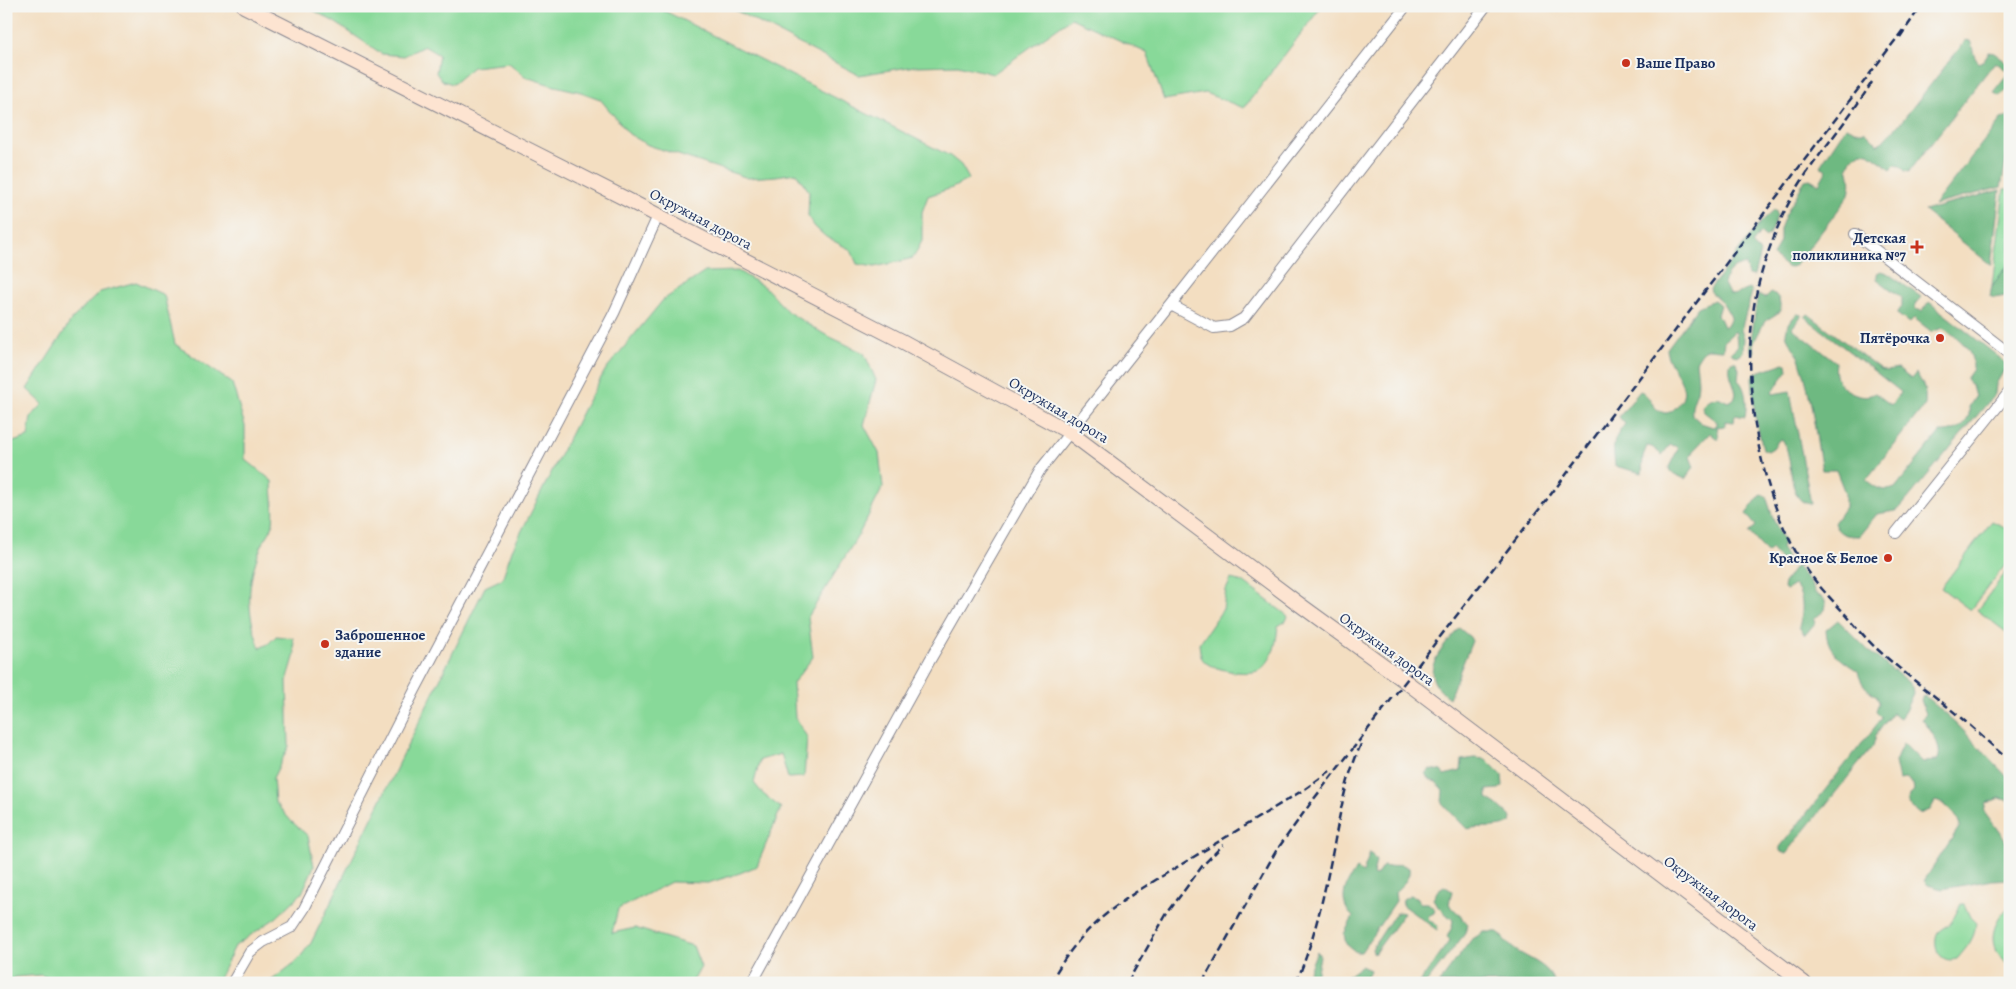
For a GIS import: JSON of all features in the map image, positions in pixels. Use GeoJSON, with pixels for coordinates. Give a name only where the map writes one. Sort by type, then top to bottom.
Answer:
{"type":"FeatureCollection","features":[{"type":"Feature","properties":{"kind":"main road","name":"Окружная дорога"},"geometry":{"type":"LineString","coordinates":[[244,6],[900,340],[1069,432],[1405,681],[1804,983]]}},
{"type":"Feature","properties":{"kind":"street"},"geometry":{"type":"LineString","coordinates":[[752,983],[1024,494],[1040,470],[1406,6]]}},
{"type":"Feature","properties":{"kind":"street"},"geometry":{"type":"LineString","coordinates":[[1171,305],[1214,328],[1230,326],[1244,318],[1486,6]]}},
{"type":"Feature","properties":{"kind":"street"},"geometry":{"type":"LineString","coordinates":[[232,983],[250,952],[263,942],[292,927],[304,909],[415,690],[614,313],[658,216]]}},
{"type":"Feature","properties":{"kind":"street"},"geometry":{"type":"LineString","coordinates":[[1856,234],[2010,354]]}},
{"type":"Feature","properties":{"kind":"street"},"geometry":{"type":"LineString","coordinates":[[1896,533],[2010,391]]}},
{"type":"Feature","properties":{"kind":"green space"},"geometry":{"type":"Polygon","coordinates":[[[306,6],[655,6],[950,156],[961,165],[969,179],[952,188],[928,196],[922,212],[922,241],[913,258],[875,267],[857,264],[851,250],[826,237],[808,217],[809,191],[796,173],[748,178],[648,145],[629,134],[600,99],[526,77],[509,63],[473,67],[453,84],[443,81],[436,73],[439,55],[424,46],[404,56],[382,54],[336,23],[306,6]]]}},
{"type":"Feature","properties":{"kind":"green space"},"geometry":{"type":"Polygon","coordinates":[[[727,6],[1322,6],[1244,108],[1205,93],[1164,100],[1147,53],[1071,18],[993,74],[958,65],[915,66],[859,75],[727,6]]]}},
{"type":"Feature","properties":{"kind":"green space"},"geometry":{"type":"Polygon","coordinates":[[[1966,40],[1970,41],[1975,58],[1979,63],[1983,61],[1989,52],[1994,53],[2010,65],[2010,83],[2007,90],[1999,96],[1993,92],[2009,72],[1995,62],[1909,172],[1895,165],[1891,169],[1869,153],[1861,152],[1851,159],[1848,167],[1851,182],[1848,197],[1796,265],[1788,268],[1773,256],[1780,241],[1780,229],[1785,216],[1805,180],[1810,179],[1819,184],[1827,170],[1820,166],[1846,127],[1858,132],[1866,132],[1878,144],[1882,142],[1901,122],[1966,40]]]}},
{"type":"Feature","properties":{"kind":"green space"},"geometry":{"type":"Polygon","coordinates":[[[2010,116],[2010,139],[2001,187],[1934,205],[2001,119],[2010,116]]]}},
{"type":"Feature","properties":{"kind":"green space"},"geometry":{"type":"Polygon","coordinates":[[[2004,189],[2010,189],[2010,262],[1992,286],[2004,189]]]}},
{"type":"Feature","properties":{"kind":"green space"},"geometry":{"type":"Polygon","coordinates":[[[2000,190],[1991,265],[1924,211],[2000,190]]]}},
{"type":"Feature","properties":{"kind":"green space"},"geometry":{"type":"Polygon","coordinates":[[[1774,210],[1777,216],[1769,235],[1766,238],[1760,233],[1752,244],[1760,252],[1754,276],[1748,275],[1745,265],[1741,265],[1731,270],[1723,282],[1729,294],[1733,295],[1750,289],[1752,292],[1741,330],[1744,338],[1743,352],[1738,356],[1733,355],[1731,352],[1737,347],[1736,332],[1734,332],[1724,341],[1723,350],[1707,349],[1696,362],[1698,387],[1692,405],[1692,415],[1701,423],[1713,427],[1717,425],[1717,422],[1704,412],[1702,407],[1713,398],[1718,397],[1728,402],[1733,399],[1736,395],[1730,368],[1731,362],[1736,362],[1739,369],[1738,380],[1746,397],[1745,417],[1735,415],[1734,422],[1725,421],[1725,426],[1717,427],[1719,438],[1710,433],[1693,451],[1690,457],[1694,467],[1685,479],[1670,472],[1669,467],[1678,449],[1670,445],[1662,455],[1652,447],[1647,446],[1643,456],[1642,473],[1615,466],[1614,444],[1617,435],[1625,424],[1619,417],[1640,391],[1661,412],[1669,412],[1678,405],[1684,392],[1666,350],[1698,307],[1714,300],[1720,305],[1717,315],[1724,327],[1727,325],[1731,317],[1723,303],[1710,289],[1760,223],[1774,210]]]}},
{"type":"Feature","properties":{"kind":"green space"},"geometry":{"type":"Polygon","coordinates":[[[2010,262],[2010,293],[2006,296],[1994,298],[1990,296],[1992,286],[2010,262]]]}},
{"type":"Feature","properties":{"kind":"green space"},"geometry":{"type":"Polygon","coordinates":[[[738,271],[766,288],[788,312],[824,334],[864,353],[876,380],[864,425],[879,453],[883,487],[859,534],[808,617],[813,657],[793,683],[795,718],[807,737],[804,777],[788,778],[781,754],[760,760],[754,783],[763,794],[781,808],[757,866],[708,883],[671,882],[618,909],[612,933],[635,928],[693,946],[701,967],[692,983],[268,983],[297,961],[311,943],[485,587],[502,579],[512,550],[584,408],[606,369],[663,300],[705,272],[738,271]]]}},
{"type":"Feature","properties":{"kind":"green space"},"geometry":{"type":"Polygon","coordinates":[[[1880,271],[1887,273],[1921,297],[1915,304],[1915,309],[1922,311],[1929,302],[2005,362],[2006,367],[1996,384],[1995,394],[1901,507],[1895,511],[1877,514],[1859,536],[1851,536],[1838,530],[1834,523],[1845,507],[1845,493],[1836,470],[1822,470],[1804,374],[1799,358],[1786,334],[1793,318],[1797,314],[1802,315],[1792,328],[1836,362],[1838,380],[1850,392],[1866,396],[1875,393],[1891,405],[1901,392],[1805,317],[1808,314],[1880,369],[1887,371],[1898,369],[1911,379],[1916,373],[1921,381],[1925,391],[1925,405],[1866,480],[1880,489],[1895,488],[1940,432],[1957,429],[1965,423],[1968,418],[1969,407],[1975,397],[1972,386],[1966,379],[1973,369],[1973,362],[1964,344],[1942,328],[1932,332],[1914,318],[1909,323],[1897,314],[1902,306],[1902,298],[1877,279],[1877,274],[1880,271]]]}},
{"type":"Feature","properties":{"kind":"green space"},"geometry":{"type":"Polygon","coordinates":[[[136,282],[164,295],[175,344],[232,383],[245,426],[245,459],[272,481],[273,523],[256,560],[250,585],[250,610],[255,635],[260,648],[268,644],[276,636],[293,638],[295,654],[287,681],[289,746],[273,778],[275,802],[291,821],[308,836],[314,866],[302,893],[277,917],[235,946],[217,983],[56,983],[41,975],[15,977],[10,983],[6,983],[6,434],[13,442],[28,437],[31,417],[43,404],[27,389],[73,318],[100,292],[136,282]]]}},
{"type":"Feature","properties":{"kind":"green space"},"geometry":{"type":"Polygon","coordinates":[[[1771,293],[1775,294],[1779,299],[1781,311],[1765,321],[1753,344],[1755,351],[1752,355],[1750,346],[1758,294],[1766,298],[1771,293]]]}},
{"type":"Feature","properties":{"kind":"green space"},"geometry":{"type":"Polygon","coordinates":[[[1784,363],[1787,364],[1788,370],[1772,392],[1773,394],[1790,391],[1811,504],[1803,502],[1794,488],[1786,447],[1782,439],[1768,451],[1763,449],[1755,416],[1752,377],[1755,373],[1784,363]]]}},
{"type":"Feature","properties":{"kind":"green space"},"geometry":{"type":"Polygon","coordinates":[[[1761,494],[1766,496],[1774,521],[1784,541],[1781,548],[1787,558],[1784,563],[1771,549],[1767,553],[1749,532],[1756,526],[1746,514],[1761,494]]]}},
{"type":"Feature","properties":{"kind":"green space"},"geometry":{"type":"Polygon","coordinates":[[[1992,521],[2010,530],[2010,559],[1970,610],[1941,588],[1992,521]]]}},
{"type":"Feature","properties":{"kind":"green space"},"geometry":{"type":"Polygon","coordinates":[[[1796,566],[1810,582],[1815,593],[1824,599],[1826,604],[1825,610],[1814,619],[1816,622],[1805,635],[1799,627],[1802,610],[1798,589],[1794,585],[1786,590],[1783,588],[1784,583],[1796,566]]]}},
{"type":"Feature","properties":{"kind":"green space"},"geometry":{"type":"Polygon","coordinates":[[[2007,571],[2010,601],[2010,635],[1977,610],[2007,571]]]}},
{"type":"Feature","properties":{"kind":"green space"},"geometry":{"type":"Polygon","coordinates":[[[1231,579],[1243,582],[1288,616],[1286,621],[1278,626],[1274,649],[1269,659],[1261,669],[1256,671],[1233,672],[1216,668],[1205,662],[1200,654],[1199,644],[1223,609],[1226,590],[1231,579]]]}},
{"type":"Feature","properties":{"kind":"green space"},"geometry":{"type":"Polygon","coordinates":[[[1838,620],[1871,653],[1907,681],[1912,687],[1913,693],[1900,718],[1892,713],[1876,735],[1873,746],[1786,854],[1780,851],[1780,847],[1882,718],[1876,712],[1879,702],[1877,696],[1864,686],[1858,671],[1841,659],[1829,644],[1826,630],[1838,620]]]}},
{"type":"Feature","properties":{"kind":"green space"},"geometry":{"type":"Polygon","coordinates":[[[1459,628],[1472,641],[1449,698],[1439,689],[1432,671],[1439,654],[1459,628]]]}},
{"type":"Feature","properties":{"kind":"green space"},"geometry":{"type":"Polygon","coordinates":[[[1923,696],[1957,724],[2010,780],[2010,801],[2000,798],[1986,803],[1984,811],[2010,847],[2010,879],[1992,880],[1942,889],[1928,885],[1924,881],[1960,826],[1954,814],[1939,802],[1935,801],[1930,810],[1919,814],[1909,805],[1908,798],[1914,790],[1913,784],[1905,779],[1899,780],[1895,762],[1903,743],[1922,762],[1937,761],[1939,756],[1936,739],[1922,719],[1926,714],[1921,700],[1923,696]]]}},
{"type":"Feature","properties":{"kind":"green space"},"geometry":{"type":"Polygon","coordinates":[[[1486,759],[1502,775],[1503,786],[1499,789],[1487,790],[1487,798],[1497,804],[1512,818],[1511,823],[1467,829],[1442,803],[1443,790],[1436,782],[1430,780],[1426,774],[1430,769],[1441,771],[1444,775],[1461,771],[1462,760],[1486,759]]]}},
{"type":"Feature","properties":{"kind":"green space"},"geometry":{"type":"Polygon","coordinates":[[[1370,852],[1376,861],[1373,875],[1376,876],[1383,866],[1389,867],[1401,864],[1409,868],[1409,875],[1395,892],[1396,901],[1361,952],[1356,952],[1346,944],[1344,934],[1353,917],[1345,905],[1344,893],[1349,880],[1357,869],[1363,873],[1370,852]]]}},
{"type":"Feature","properties":{"kind":"green space"},"geometry":{"type":"Polygon","coordinates":[[[1444,886],[1452,891],[1449,904],[1468,924],[1464,935],[1426,983],[1419,983],[1450,940],[1447,937],[1453,920],[1439,908],[1433,899],[1438,890],[1444,886]]]}},
{"type":"Feature","properties":{"kind":"green space"},"geometry":{"type":"Polygon","coordinates":[[[1410,895],[1417,897],[1420,903],[1428,903],[1435,909],[1434,913],[1428,916],[1429,920],[1438,926],[1437,930],[1402,905],[1403,899],[1410,895]]]}},
{"type":"Feature","properties":{"kind":"green space"},"geometry":{"type":"Polygon","coordinates":[[[1961,904],[1964,904],[1970,917],[1976,923],[1974,934],[1970,943],[1957,959],[1948,960],[1938,952],[1936,938],[1938,932],[1952,920],[1961,904]]]}},
{"type":"Feature","properties":{"kind":"green space"},"geometry":{"type":"Polygon","coordinates":[[[2010,906],[2010,965],[1997,952],[1993,936],[1998,920],[2010,906]]]}},
{"type":"Feature","properties":{"kind":"green space"},"geometry":{"type":"Polygon","coordinates":[[[1399,912],[1404,913],[1374,954],[1372,949],[1394,915],[1399,912]]]}},
{"type":"Feature","properties":{"kind":"green space"},"geometry":{"type":"Polygon","coordinates":[[[1484,932],[1498,932],[1515,950],[1546,969],[1555,983],[1439,983],[1471,940],[1484,932]]]}},
{"type":"Feature","properties":{"kind":"green space"},"geometry":{"type":"Polygon","coordinates":[[[1317,951],[1320,956],[1315,983],[1304,983],[1317,951]]]}},
{"type":"Feature","properties":{"kind":"green space"},"geometry":{"type":"Polygon","coordinates":[[[1361,966],[1370,970],[1365,983],[1338,983],[1361,966]]]}},
{"type":"Feature","properties":{"kind":"railway"},"geometry":{"type":"LineString","coordinates":[[1900,37],[1921,6]]}},
{"type":"Feature","properties":{"kind":"railway"},"geometry":{"type":"LineString","coordinates":[[1202,983],[1276,851],[1313,800],[1562,480],[1903,30]]}},
{"type":"Feature","properties":{"kind":"railway"},"geometry":{"type":"LineString","coordinates":[[1872,82],[1801,181],[1782,217],[1769,249],[1756,294],[1751,339],[1750,374],[1759,448],[1768,484],[1780,519],[1795,550],[1817,583],[1876,648],[2010,761]]}},
{"type":"Feature","properties":{"kind":"railway"},"geometry":{"type":"LineString","coordinates":[[1296,983],[1318,918],[1344,795],[1356,755],[1362,742]]}},
{"type":"Feature","properties":{"kind":"railway"},"geometry":{"type":"LineString","coordinates":[[1050,983],[1077,943],[1097,922],[1122,902],[1305,789],[1330,771]]}},
{"type":"Feature","properties":{"kind":"railway"},"geometry":{"type":"LineString","coordinates":[[1127,983],[1166,915],[1203,865],[1223,845]]}},
{"type":"Feature","properties":{"kind":"place","name":"Ваше Право"},"geometry":{"type":"Point","coordinates":[1626,63]}},
{"type":"Feature","properties":{"kind":"place","name":"Детская поликлиника №7"},"geometry":{"type":"Point","coordinates":[1917,247]}},
{"type":"Feature","properties":{"kind":"place","name":"Пятёрочка"},"geometry":{"type":"Point","coordinates":[1940,338]}},
{"type":"Feature","properties":{"kind":"place","name":"Красное & Белое"},"geometry":{"type":"Point","coordinates":[1888,558]}},
{"type":"Feature","properties":{"kind":"place","name":"Заброшенное здание"},"geometry":{"type":"Point","coordinates":[325,644]}}]}
